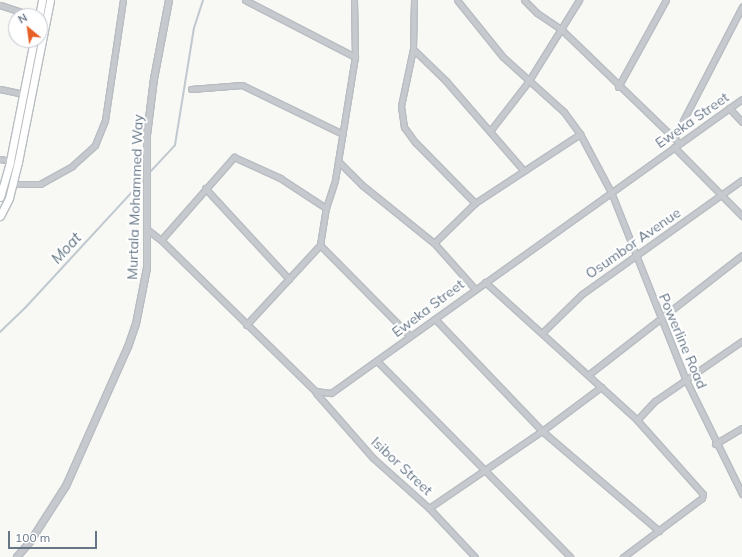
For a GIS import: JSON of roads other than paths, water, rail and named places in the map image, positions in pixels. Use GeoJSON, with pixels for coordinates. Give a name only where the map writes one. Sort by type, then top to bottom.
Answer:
{"type":"FeatureCollection","features":[{"type":"Feature","properties":{"kind":"main road"},"geometry":{"type":"LineString","coordinates":[[0,216],[13,184],[50,0]]}},
{"type":"Feature","properties":{"kind":"main road"},"geometry":{"type":"LineString","coordinates":[[0,197],[10,161],[32,48]]}},
{"type":"Feature","properties":{"kind":"street"},"geometry":{"type":"LineString","coordinates":[[13,184],[40,184],[72,166],[95,145],[105,120],[123,0]]}},
{"type":"Feature","properties":{"kind":"street","name":"Murtala Mohammed Way"},"geometry":{"type":"LineString","coordinates":[[17,557],[30,542],[66,486],[128,347],[141,302],[147,268],[147,135],[154,79],[169,0]]}},
{"type":"Feature","properties":{"kind":"street"},"geometry":{"type":"LineString","coordinates":[[245,0],[355,57]]}},
{"type":"Feature","properties":{"kind":"street"},"geometry":{"type":"LineString","coordinates":[[246,326],[320,245],[326,208],[338,161],[355,57],[354,0]]}},
{"type":"Feature","properties":{"kind":"street"},"geometry":{"type":"LineString","coordinates":[[414,0],[413,49],[401,106],[404,127],[415,142],[475,203]]}},
{"type":"Feature","properties":{"kind":"street","name":"Powerline Road"},"geometry":{"type":"LineString","coordinates":[[457,0],[503,57],[528,82],[564,112],[580,134],[611,192],[660,321],[715,444],[742,494]]}},
{"type":"Feature","properties":{"kind":"street"},"geometry":{"type":"LineString","coordinates":[[524,0],[537,12],[561,29],[618,87],[679,143]]}},
{"type":"Feature","properties":{"kind":"street"},"geometry":{"type":"LineString","coordinates":[[490,131],[528,82],[579,0]]}},
{"type":"Feature","properties":{"kind":"street"},"geometry":{"type":"LineString","coordinates":[[618,87],[666,0]]}},
{"type":"Feature","properties":{"kind":"street"},"geometry":{"type":"LineString","coordinates":[[674,138],[742,7]]}},
{"type":"Feature","properties":{"kind":"street"},"geometry":{"type":"LineString","coordinates":[[413,49],[446,81],[524,170]]}},
{"type":"Feature","properties":{"kind":"street"},"geometry":{"type":"LineString","coordinates":[[191,89],[242,85],[343,134]]}},
{"type":"Feature","properties":{"kind":"street"},"geometry":{"type":"LineString","coordinates":[[0,89],[23,94]]}},
{"type":"Feature","properties":{"kind":"street","name":"Eweka Street"},"geometry":{"type":"LineString","coordinates":[[315,391],[331,393],[378,362],[410,336],[475,289],[742,99]]}},
{"type":"Feature","properties":{"kind":"street"},"geometry":{"type":"LineString","coordinates":[[729,108],[742,122]]}},
{"type":"Feature","properties":{"kind":"street"},"geometry":{"type":"LineString","coordinates":[[434,243],[475,203],[580,134]]}},
{"type":"Feature","properties":{"kind":"street"},"geometry":{"type":"LineString","coordinates":[[674,147],[720,196],[742,216]]}},
{"type":"Feature","properties":{"kind":"street"},"geometry":{"type":"LineString","coordinates":[[160,240],[205,188],[236,156],[280,178],[326,208]]}},
{"type":"Feature","properties":{"kind":"street"},"geometry":{"type":"LineString","coordinates":[[0,159],[10,161]]}},
{"type":"Feature","properties":{"kind":"street"},"geometry":{"type":"LineString","coordinates":[[338,161],[362,185],[434,243],[475,289]]}},
{"type":"Feature","properties":{"kind":"street","name":"Osumbor Avenue"},"geometry":{"type":"LineString","coordinates":[[543,332],[582,294],[742,180]]}},
{"type":"Feature","properties":{"kind":"street"},"geometry":{"type":"LineString","coordinates":[[205,188],[290,279]]}},
{"type":"Feature","properties":{"kind":"street"},"geometry":{"type":"LineString","coordinates":[[148,230],[315,391]]}},
{"type":"Feature","properties":{"kind":"street"},"geometry":{"type":"LineString","coordinates":[[320,245],[410,336]]}},
{"type":"Feature","properties":{"kind":"street"},"geometry":{"type":"LineString","coordinates":[[588,375],[660,321],[742,255]]}},
{"type":"Feature","properties":{"kind":"street"},"geometry":{"type":"LineString","coordinates":[[485,282],[543,332],[636,420],[703,494],[702,498],[623,557]]}},
{"type":"Feature","properties":{"kind":"street"},"geometry":{"type":"LineString","coordinates":[[435,319],[542,431],[659,531]]}},
{"type":"Feature","properties":{"kind":"street"},"geometry":{"type":"LineString","coordinates":[[636,420],[655,401],[742,341]]}},
{"type":"Feature","properties":{"kind":"street"},"geometry":{"type":"LineString","coordinates":[[378,362],[570,557]]}},
{"type":"Feature","properties":{"kind":"street"},"geometry":{"type":"LineString","coordinates":[[428,508],[484,468],[542,431],[601,387]]}},
{"type":"Feature","properties":{"kind":"street","name":"Isibor Street"},"geometry":{"type":"LineString","coordinates":[[315,391],[374,458],[428,508],[475,557]]}},
{"type":"Feature","properties":{"kind":"street"},"geometry":{"type":"LineString","coordinates":[[715,444],[742,428]]}},
{"type":"Feature","properties":{"kind":"waterway","name":"Moat"},"geometry":{"type":"LineString","coordinates":[[151,171],[175,145],[194,28],[203,0]]}},
{"type":"Feature","properties":{"kind":"waterway","name":"Moat"},"geometry":{"type":"LineString","coordinates":[[0,332],[25,308],[145,178]]}}]}
